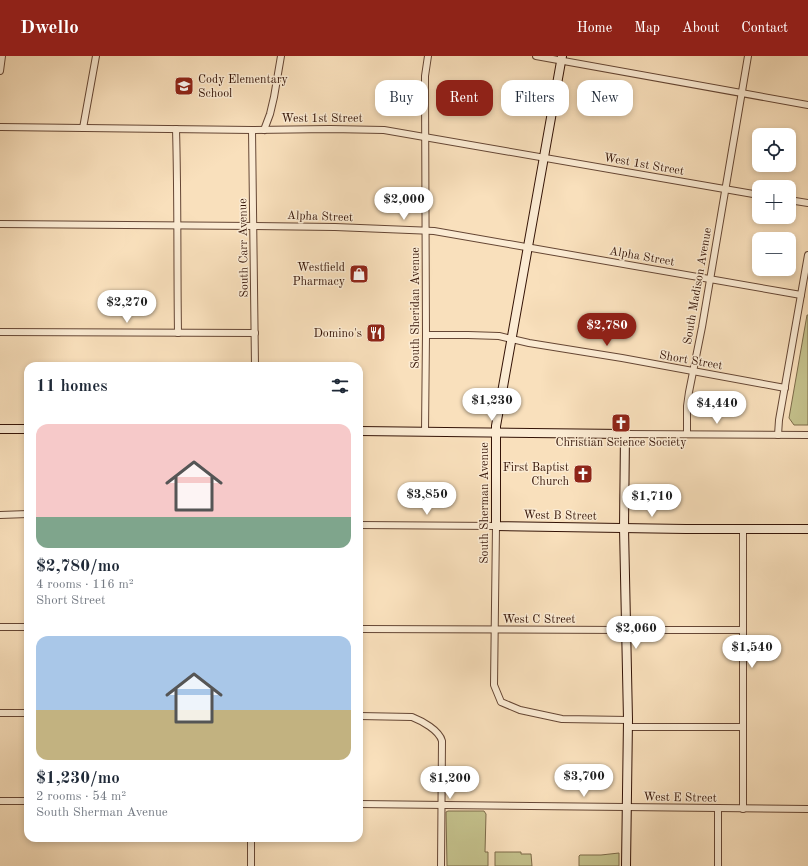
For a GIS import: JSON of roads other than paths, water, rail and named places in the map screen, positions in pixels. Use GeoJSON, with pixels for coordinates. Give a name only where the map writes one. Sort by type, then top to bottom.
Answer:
{"type":"FeatureCollection","features":[{"type":"Feature","properties":{"kind":"street"},"geometry":{"type":"LineString","coordinates":[[0,71],[2,56]]}},
{"type":"Feature","properties":{"kind":"street"},"geometry":{"type":"LineString","coordinates":[[83,128],[96,56]]}},
{"type":"Feature","properties":{"kind":"street"},"geometry":{"type":"LineString","coordinates":[[264,130],[274,97],[281,56]]}},
{"type":"Feature","properties":{"kind":"street","name":"South Sheridan Avenue"},"geometry":{"type":"LineString","coordinates":[[425,431],[425,76],[428,56]]}},
{"type":"Feature","properties":{"kind":"street"},"geometry":{"type":"LineString","coordinates":[[536,56],[562,58],[808,105]]}},
{"type":"Feature","properties":{"kind":"street","name":"South Madison Avenue"},"geometry":{"type":"LineString","coordinates":[[687,434],[687,406],[689,392],[748,56]]}},
{"type":"Feature","properties":{"kind":"street","name":"South Sherman Avenue"},"geometry":{"type":"LineString","coordinates":[[562,58],[496,426],[494,685],[501,702],[520,710],[562,719],[628,724]]}},
{"type":"Feature","properties":{"kind":"street","name":"West 1st Street"},"geometry":{"type":"LineString","coordinates":[[0,127],[384,130],[752,194]]}},
{"type":"Feature","properties":{"kind":"street"},"geometry":{"type":"LineString","coordinates":[[176,129],[178,333]]}},
{"type":"Feature","properties":{"kind":"street","name":"South Carr Avenue"},"geometry":{"type":"LineString","coordinates":[[252,130],[255,362]]}},
{"type":"Feature","properties":{"kind":"street"},"geometry":{"type":"LineString","coordinates":[[796,201],[808,203]]}},
{"type":"Feature","properties":{"kind":"street","name":"Alpha Street"},"geometry":{"type":"LineString","coordinates":[[0,224],[334,227],[426,231],[801,295]]}},
{"type":"Feature","properties":{"kind":"street"},"geometry":{"type":"LineString","coordinates":[[778,435],[779,420],[808,255]]}},
{"type":"Feature","properties":{"kind":"street"},"geometry":{"type":"LineString","coordinates":[[0,332],[255,333]]}},
{"type":"Feature","properties":{"kind":"street","name":"Short Street"},"geometry":{"type":"LineString","coordinates":[[426,335],[499,336],[785,388]]}},
{"type":"Feature","properties":{"kind":"street"},"geometry":{"type":"LineString","coordinates":[[0,429],[24,429]]}},
{"type":"Feature","properties":{"kind":"street"},"geometry":{"type":"LineString","coordinates":[[363,430],[808,435]]}},
{"type":"Feature","properties":{"kind":"street"},"geometry":{"type":"LineString","coordinates":[[625,434],[624,528],[628,724],[626,866]]}},
{"type":"Feature","properties":{"kind":"street"},"geometry":{"type":"LineString","coordinates":[[0,515],[24,514]]}},
{"type":"Feature","properties":{"kind":"street","name":"West B Street"},"geometry":{"type":"LineString","coordinates":[[363,525],[808,529]]}},
{"type":"Feature","properties":{"kind":"street"},"geometry":{"type":"LineString","coordinates":[[743,529],[743,809]]}},
{"type":"Feature","properties":{"kind":"street"},"geometry":{"type":"LineString","coordinates":[[0,626],[24,627]]}},
{"type":"Feature","properties":{"kind":"street","name":"West C Street"},"geometry":{"type":"LineString","coordinates":[[363,629],[743,630]]}},
{"type":"Feature","properties":{"kind":"street"},"geometry":{"type":"LineString","coordinates":[[0,713],[24,713]]}},
{"type":"Feature","properties":{"kind":"street"},"geometry":{"type":"LineString","coordinates":[[363,716],[412,717],[434,730],[440,736],[442,741],[441,866]]}},
{"type":"Feature","properties":{"kind":"street"},"geometry":{"type":"LineString","coordinates":[[628,724],[743,727]]}},
{"type":"Feature","properties":{"kind":"street"},"geometry":{"type":"LineString","coordinates":[[0,800],[24,801]]}},
{"type":"Feature","properties":{"kind":"street","name":"West E Street"},"geometry":{"type":"LineString","coordinates":[[363,804],[808,809]]}},
{"type":"Feature","properties":{"kind":"street"},"geometry":{"type":"LineString","coordinates":[[718,808],[718,866]]}},
{"type":"Feature","properties":{"kind":"street"},"geometry":{"type":"LineString","coordinates":[[251,842],[251,866]]}},
{"type":"Feature","properties":{"kind":"place","name":"Cody Elementary School"},"geometry":{"type":"Point","coordinates":[184,86]}},
{"type":"Feature","properties":{"kind":"place","name":"Westfield Pharmacy"},"geometry":{"type":"Point","coordinates":[359,274]}},
{"type":"Feature","properties":{"kind":"place","name":"Domino's"},"geometry":{"type":"Point","coordinates":[376,333]}},
{"type":"Feature","properties":{"kind":"place","name":"Christian Science Society"},"geometry":{"type":"Point","coordinates":[621,423]}},
{"type":"Feature","properties":{"kind":"place","name":"First Baptist Church"},"geometry":{"type":"Point","coordinates":[583,474]}}]}
